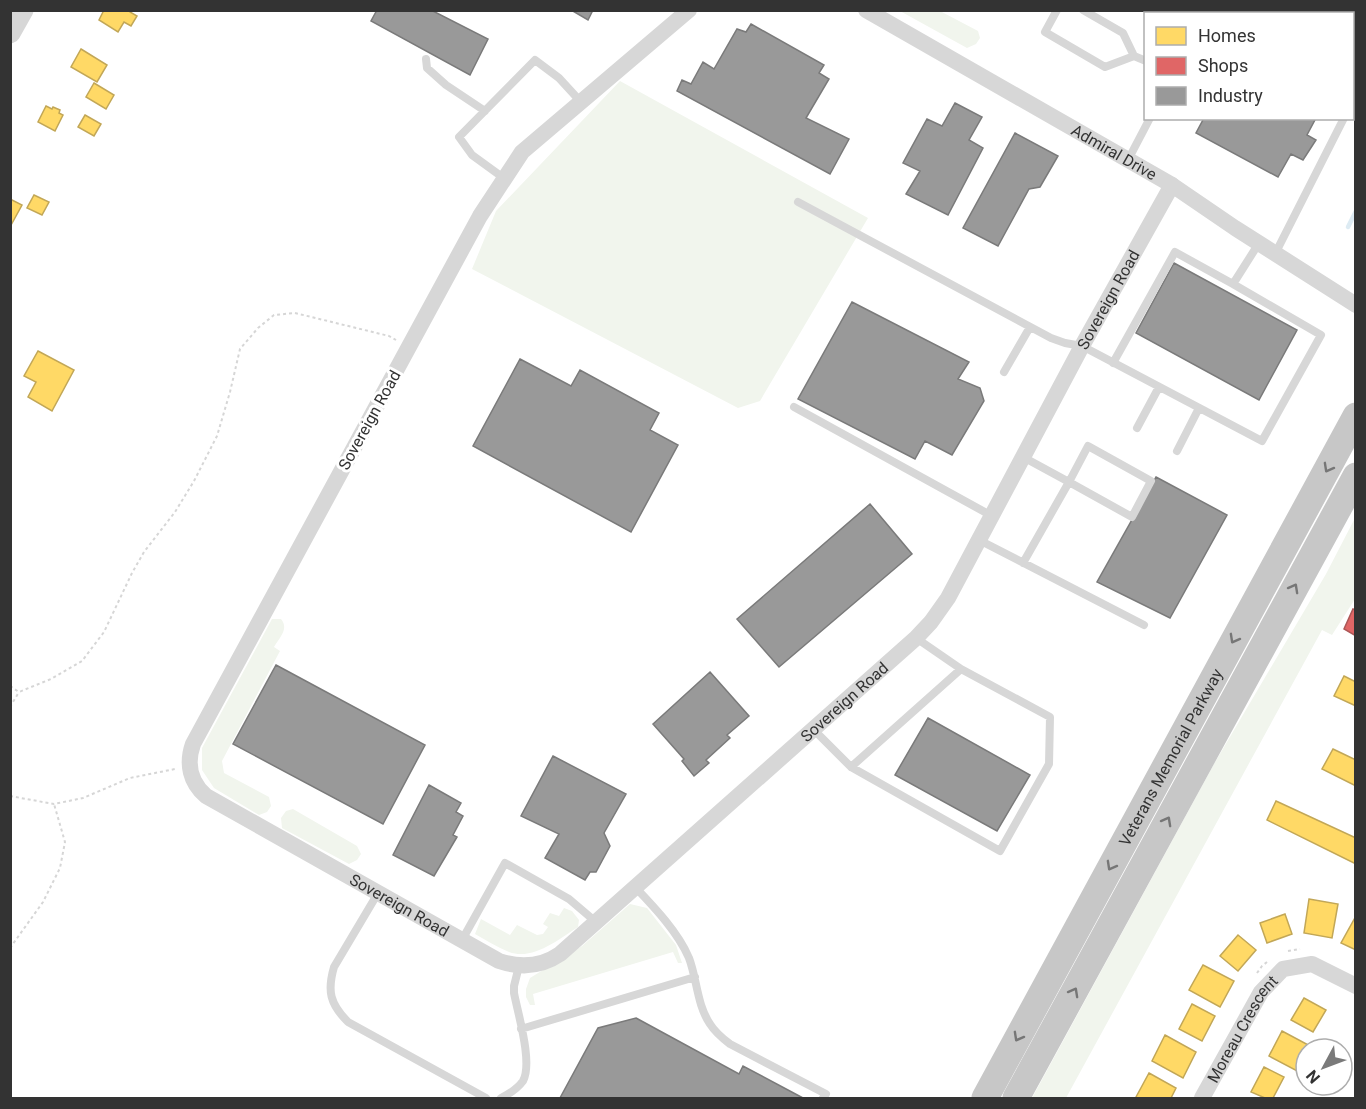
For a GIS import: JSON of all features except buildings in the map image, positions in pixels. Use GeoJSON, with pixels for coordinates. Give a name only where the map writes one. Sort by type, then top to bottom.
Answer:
{"type":"FeatureCollection","features":[{"type":"Feature","properties":{"kind":"highway","name":"Veterans Memorial Parkway"},"geometry":{"type":"LineString","coordinates":[[985,1098],[1356,416]]}},
{"type":"Feature","properties":{"kind":"highway","name":"Veterans Memorial Parkway"},"geometry":{"type":"LineString","coordinates":[[1016,1098],[1356,476]]}},
{"type":"Feature","properties":{"kind":"street"},"geometry":{"type":"LineString","coordinates":[[10,33],[23,10]]}},
{"type":"Feature","properties":{"kind":"street","name":"Sovereign Road"},"geometry":{"type":"LineString","coordinates":[[689,10],[522,152],[480,216],[190,753],[190,773],[196,786],[206,796],[499,961],[519,966],[539,964],[555,957],[916,638],[930,622],[948,598],[1082,346],[1172,185]]}},
{"type":"Feature","properties":{"kind":"street","name":"Admiral Drive"},"geometry":{"type":"LineString","coordinates":[[866,10],[1172,185],[1356,305]]}},
{"type":"Feature","properties":{"kind":"street","name":"Moreau Crescent"},"geometry":{"type":"LineString","coordinates":[[1202,1098],[1261,992],[1283,969],[1312,964],[1356,987]]}},
{"type":"Feature","properties":{"kind":"lane"},"geometry":{"type":"LineString","coordinates":[[1057,10],[1045,32],[1055,38],[1105,67],[1134,56]]}},
{"type":"Feature","properties":{"kind":"lane"},"geometry":{"type":"LineString","coordinates":[[1083,10],[1123,33],[1134,56],[1144,61]]}},
{"type":"Feature","properties":{"kind":"lane"},"geometry":{"type":"LineString","coordinates":[[426,59],[427,68],[446,85],[485,111]]}},
{"type":"Feature","properties":{"kind":"lane"},"geometry":{"type":"LineString","coordinates":[[505,179],[472,155],[459,137],[535,60],[559,78],[582,102]]}},
{"type":"Feature","properties":{"kind":"lane"},"geometry":{"type":"LineString","coordinates":[[1128,160],[1149,120]]}},
{"type":"Feature","properties":{"kind":"lane"},"geometry":{"type":"LineString","coordinates":[[1275,254],[1343,120]]}},
{"type":"Feature","properties":{"kind":"lane"},"geometry":{"type":"LineString","coordinates":[[798,202],[1051,338],[1082,346],[1113,363],[1262,441],[1321,335],[1175,252],[1113,363]]}},
{"type":"Feature","properties":{"kind":"lane"},"geometry":{"type":"LineString","coordinates":[[1233,284],[1259,243]]}},
{"type":"Feature","properties":{"kind":"lane"},"geometry":{"type":"LineString","coordinates":[[1004,372],[1030,327]]}},
{"type":"Feature","properties":{"kind":"lane"},"geometry":{"type":"LineString","coordinates":[[1137,428],[1159,387]]}},
{"type":"Feature","properties":{"kind":"lane"},"geometry":{"type":"LineString","coordinates":[[794,407],[992,516]]}},
{"type":"Feature","properties":{"kind":"lane"},"geometry":{"type":"LineString","coordinates":[[1177,451],[1199,408]]}},
{"type":"Feature","properties":{"kind":"lane"},"geometry":{"type":"LineString","coordinates":[[1023,457],[1069,482],[1132,517],[1151,481],[1088,446],[1069,482],[1023,562]]}},
{"type":"Feature","properties":{"kind":"lane"},"geometry":{"type":"LineString","coordinates":[[979,540],[1144,625]]}},
{"type":"Feature","properties":{"kind":"lane"},"geometry":{"type":"LineString","coordinates":[[813,729],[851,767],[1000,851],[1049,764],[1050,717],[961,669],[916,638]]}},
{"type":"Feature","properties":{"kind":"lane"},"geometry":{"type":"LineString","coordinates":[[851,767],[961,669]]}},
{"type":"Feature","properties":{"kind":"lane"},"geometry":{"type":"LineString","coordinates":[[462,940],[505,863],[569,899],[596,922]]}},
{"type":"Feature","properties":{"kind":"lane"},"geometry":{"type":"LineString","coordinates":[[635,887],[658,911],[688,956],[708,1023],[730,1044],[826,1094],[823,1098]]}},
{"type":"Feature","properties":{"kind":"lane"},"geometry":{"type":"LineString","coordinates":[[378,893],[334,967],[330,990],[335,1007],[348,1022],[486,1098]]}},
{"type":"Feature","properties":{"kind":"lane"},"geometry":{"type":"LineString","coordinates":[[501,1098],[523,1081],[526,1073],[527,1056],[514,993],[519,966]]}},
{"type":"Feature","properties":{"kind":"lane"},"geometry":{"type":"LineString","coordinates":[[521,1029],[695,977]]}},
{"type":"Feature","properties":{"kind":"path"},"geometry":{"type":"LineString","coordinates":[[10,707],[19,692],[51,679],[82,661],[104,632],[138,562],[175,512],[213,445],[231,392],[240,349],[258,328],[274,315],[295,313],[389,336],[409,348]]}},
{"type":"Feature","properties":{"kind":"path"},"geometry":{"type":"LineString","coordinates":[[10,686],[19,692]]}},
{"type":"Feature","properties":{"kind":"path"},"geometry":{"type":"LineString","coordinates":[[10,796],[54,804],[83,798],[130,778],[189,766]]}},
{"type":"Feature","properties":{"kind":"path"},"geometry":{"type":"LineString","coordinates":[[10,948],[44,902],[60,868],[65,842],[54,804]]}},
{"type":"Feature","properties":{"kind":"shaded area"},"geometry":{"type":"Polygon","coordinates":[[[900,11],[940,11],[978,31],[980,38],[976,44],[967,48],[900,11]]]}},
{"type":"Feature","properties":{"kind":"shaded area"},"geometry":{"type":"Polygon","coordinates":[[[620,81],[868,218],[760,401],[738,408],[472,269],[496,211],[620,81]]]}},
{"type":"Feature","properties":{"kind":"shaded area"},"geometry":{"type":"Polygon","coordinates":[[[1355,518],[1355,599],[1332,635],[1322,630],[1066,1098],[1032,1098],[1214,764],[1326,574],[1355,518]]]}},
{"type":"Feature","properties":{"kind":"shaded area"},"geometry":{"type":"Polygon","coordinates":[[[272,619],[281,619],[284,626],[283,633],[274,647],[280,651],[222,761],[224,773],[269,797],[271,806],[267,812],[259,815],[214,788],[202,770],[202,748],[272,619]]]}},
{"type":"Feature","properties":{"kind":"shaded area"},"geometry":{"type":"Polygon","coordinates":[[[293,809],[357,846],[361,854],[357,860],[349,864],[282,828],[281,818],[286,811],[293,809]]]}},
{"type":"Feature","properties":{"kind":"shaded area"},"geometry":{"type":"Polygon","coordinates":[[[630,904],[647,908],[676,945],[682,963],[678,963],[673,952],[533,994],[535,1005],[530,1005],[526,997],[526,989],[530,978],[582,946],[630,904]]]}},
{"type":"Feature","properties":{"kind":"shaded area"},"geometry":{"type":"Polygon","coordinates":[[[564,908],[572,911],[579,920],[578,927],[554,943],[527,954],[509,952],[475,934],[481,919],[510,935],[517,925],[537,935],[543,934],[548,927],[543,924],[550,913],[559,916],[564,908]]]}},
{"type":"Feature","properties":{"kind":"waterway"},"geometry":{"type":"LineString","coordinates":[[1348,227],[1356,211]]}}]}
